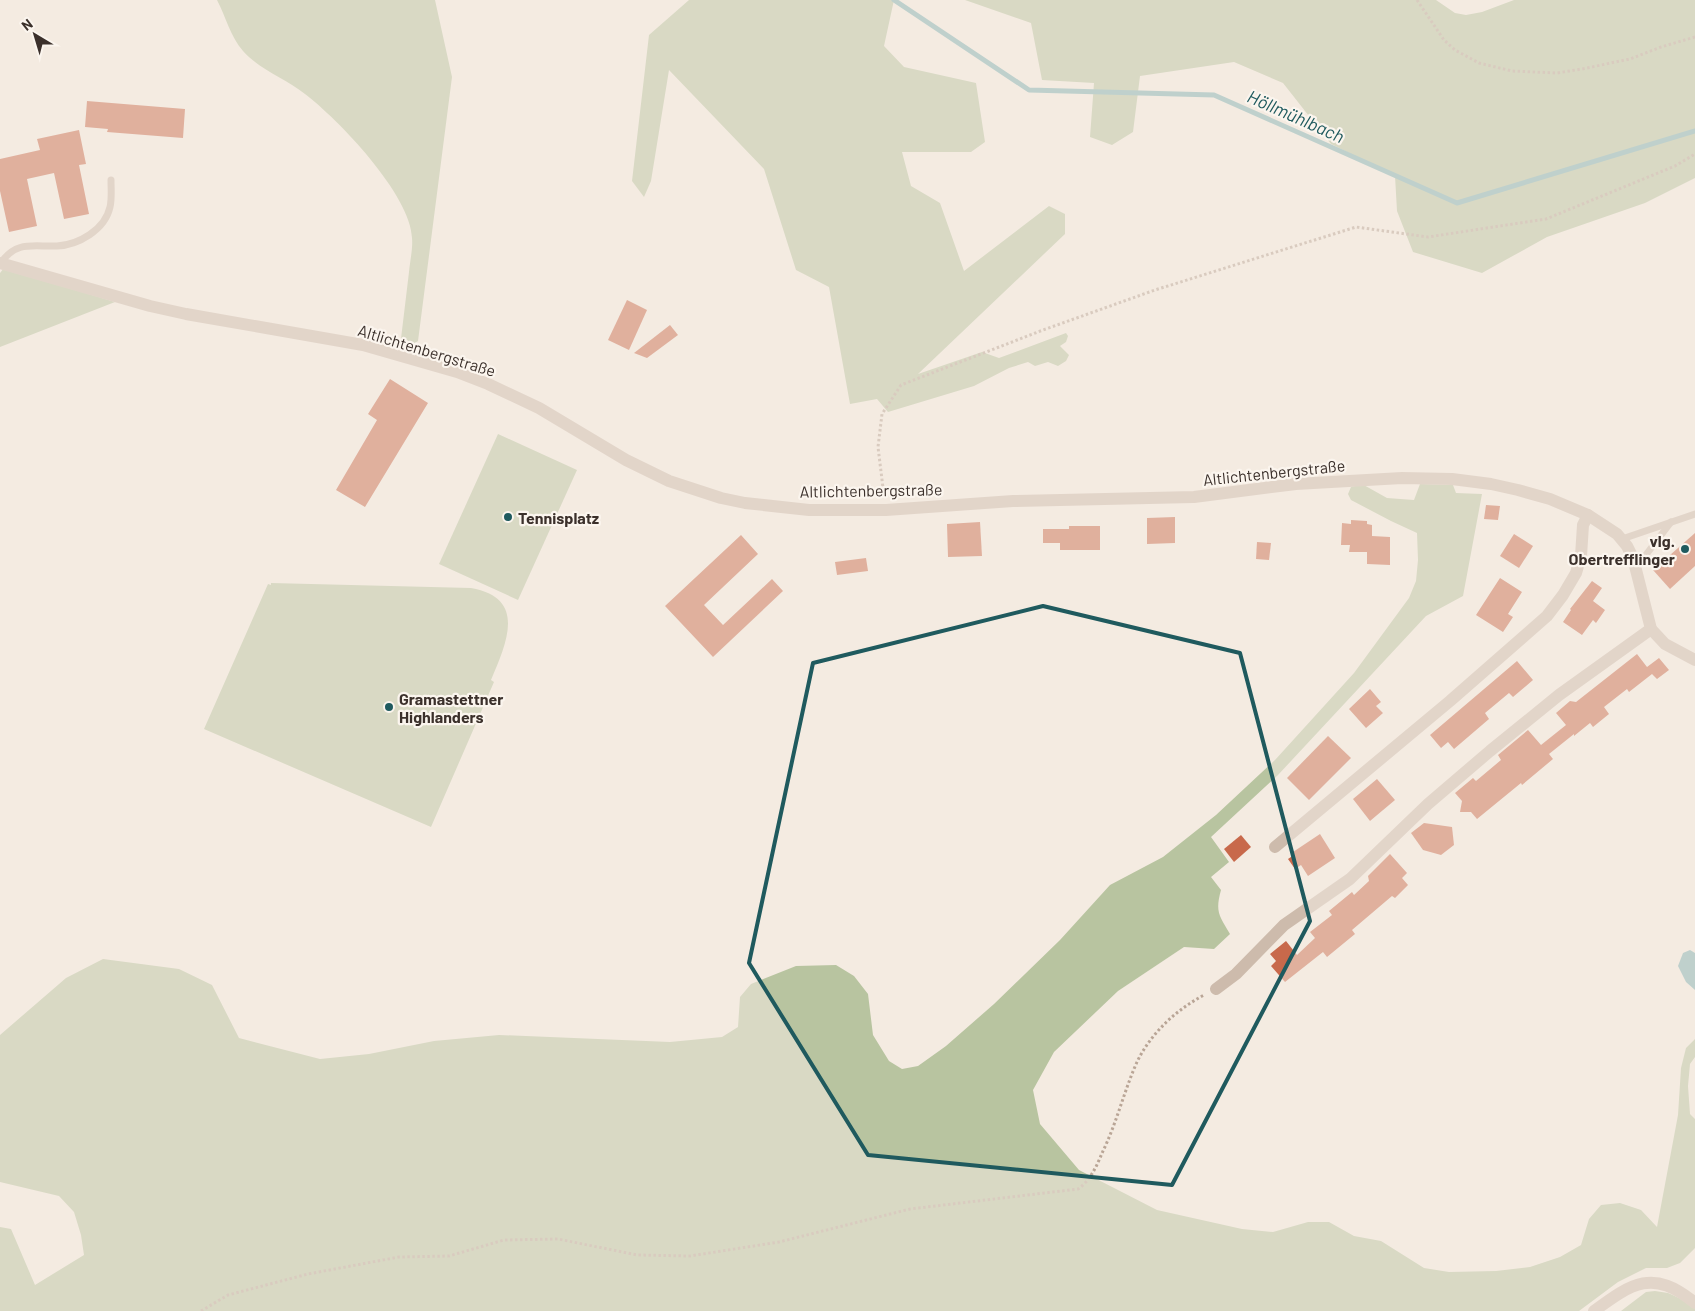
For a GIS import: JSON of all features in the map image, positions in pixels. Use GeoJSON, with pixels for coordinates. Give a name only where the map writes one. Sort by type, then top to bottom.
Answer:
{"type":"FeatureCollection","features":[{"type":"Feature","properties":{"kind":"street","name":"Altlichtenbergstraße"},"geometry":{"type":"LineString","coordinates":[[1,263],[150,306],[363,345],[457,372],[522,400],[618,456],[653,474],[721,498],[745,503],[809,510],[886,510],[1014,501],[1194,496],[1296,484],[1431,478],[1482,483],[1518,490],[1588,515],[1610,528],[1622,539],[1635,565],[1651,629]]}},
{"type":"Feature","properties":{"kind":"street"},"geometry":{"type":"LineString","coordinates":[[1275,847],[1450,701],[1547,616],[1563,596],[1576,573],[1581,556],[1583,525],[1588,515]]}},
{"type":"Feature","properties":{"kind":"street"},"geometry":{"type":"LineString","coordinates":[[1216,989],[1236,974],[1284,925],[1350,879],[1436,797],[1490,751],[1559,695],[1651,629],[1665,644],[1695,660]]}},
{"type":"Feature","properties":{"kind":"street"},"geometry":{"type":"LineString","coordinates":[[1594,1311],[1626,1289],[1648,1282],[1673,1288],[1684,1294],[1695,1304]]}},
{"type":"Feature","properties":{"kind":"lane"},"geometry":{"type":"LineString","coordinates":[[1,263],[8,254],[19,248],[33,245],[59,246],[68,244],[82,239],[96,230],[107,216],[110,208],[111,180]]}},
{"type":"Feature","properties":{"kind":"lane"},"geometry":{"type":"LineString","coordinates":[[1622,539],[1695,514]]}},
{"type":"Feature","properties":{"kind":"lane"},"geometry":{"type":"LineString","coordinates":[[1635,565],[1642,560],[1671,522]]}},
{"type":"Feature","properties":{"kind":"path"},"geometry":{"type":"LineString","coordinates":[[1417,0],[1444,40],[1455,50],[1479,63],[1512,71],[1557,73],[1582,69],[1630,59],[1695,37]]}},
{"type":"Feature","properties":{"kind":"path"},"geometry":{"type":"LineString","coordinates":[[886,510],[878,447],[882,414],[901,385],[1155,290],[1356,227],[1428,237],[1546,219],[1675,166],[1695,154]]}},
{"type":"Feature","properties":{"kind":"path"},"geometry":{"type":"LineString","coordinates":[[201,1311],[228,1295],[308,1274],[399,1257],[449,1256],[504,1240],[558,1239],[637,1255],[690,1256],[779,1242],[910,1209],[1078,1189],[1091,1176],[1100,1160],[1116,1125],[1138,1060],[1150,1040],[1178,1013],[1216,989]]}},
{"type":"Feature","properties":{"kind":"highlighted area"},"geometry":{"type":"Polygon","coordinates":[[[1043,606],[1240,653],[1310,921],[1172,1185],[868,1155],[749,963],[813,663],[1043,606]]]}},
{"type":"Feature","properties":{"kind":"green space"},"geometry":{"type":"Polygon","coordinates":[[[217,0],[435,0],[452,77],[418,341],[409,347],[400,347],[412,238],[408,220],[400,201],[370,159],[336,121],[305,94],[265,69],[243,51],[231,33],[217,0]]]}},
{"type":"Feature","properties":{"kind":"green space"},"geometry":{"type":"Polygon","coordinates":[[[689,0],[894,0],[884,46],[904,67],[976,83],[985,142],[971,152],[902,152],[911,186],[940,203],[964,271],[1049,206],[1065,214],[1065,234],[918,374],[982,352],[999,358],[1066,333],[1068,336],[1066,342],[1060,346],[1069,355],[1066,361],[1058,366],[1048,362],[1035,366],[1028,362],[1009,368],[974,386],[888,412],[877,399],[850,404],[829,287],[796,270],[764,169],[669,70],[651,181],[644,197],[632,181],[649,35],[689,0]]]}},
{"type":"Feature","properties":{"kind":"green space"},"geometry":{"type":"Polygon","coordinates":[[[965,0],[1436,0],[1455,13],[1466,15],[1482,12],[1514,0],[1695,0],[1695,178],[1645,203],[1547,237],[1482,273],[1413,252],[1397,211],[1395,176],[1331,144],[1283,83],[1234,62],[1140,76],[1133,132],[1112,145],[1090,137],[1094,83],[1042,80],[1031,23],[965,0]]]}},
{"type":"Feature","properties":{"kind":"green space"},"geometry":{"type":"Polygon","coordinates":[[[4,268],[115,302],[0,347],[0,273],[4,268]]]}},
{"type":"Feature","properties":{"kind":"green space","name":"Tennisplatz"},"geometry":{"type":"Polygon","coordinates":[[[498,434],[577,470],[518,600],[439,564],[498,434]]]}},
{"type":"Feature","properties":{"kind":"green space"},"geometry":{"type":"Polygon","coordinates":[[[1362,484],[1387,498],[1414,500],[1420,484],[1453,485],[1456,493],[1482,494],[1463,596],[1426,616],[1278,775],[1211,837],[1229,862],[1211,877],[1221,890],[1218,909],[1230,934],[1214,949],[1184,947],[1118,991],[1054,1052],[1033,1090],[1040,1124],[1079,1170],[1157,1210],[1242,1229],[1273,1232],[1308,1222],[1329,1222],[1354,1236],[1381,1241],[1424,1268],[1449,1272],[1496,1271],[1530,1267],[1560,1257],[1581,1245],[1589,1219],[1601,1205],[1620,1203],[1641,1210],[1657,1227],[1678,1115],[1681,1068],[1686,1048],[1695,1039],[1695,1057],[1690,1064],[1688,1086],[1690,1114],[1695,1119],[1695,1248],[1680,1263],[1667,1268],[1646,1268],[1618,1282],[1579,1311],[0,1311],[0,1227],[11,1229],[35,1285],[84,1255],[81,1235],[74,1212],[59,1196],[0,1182],[0,1035],[66,978],[103,959],[179,969],[212,985],[239,1038],[320,1059],[369,1054],[434,1041],[499,1035],[670,1042],[722,1037],[738,1027],[740,997],[751,984],[796,966],[836,965],[854,976],[868,994],[873,1035],[889,1061],[902,1069],[918,1066],[946,1046],[994,1004],[1060,940],[1110,885],[1163,857],[1216,815],[1275,760],[1354,673],[1409,598],[1416,581],[1418,560],[1417,533],[1351,500],[1348,494],[1351,487],[1362,484]]]}},
{"type":"Feature","properties":{"kind":"green space","name":"Gramastettner Highlanders"},"geometry":{"type":"Polygon","coordinates":[[[271,583],[471,588],[489,593],[500,602],[506,612],[508,624],[502,652],[491,680],[494,682],[431,827],[204,729],[268,584],[271,585],[271,583]]]}},
{"type":"Feature","properties":{"kind":"green space"},"geometry":{"type":"Polygon","coordinates":[[[1646,1292],[1668,1293],[1684,1300],[1695,1299],[1695,1311],[1621,1311],[1646,1292]]]}},
{"type":"Feature","properties":{"kind":"water"},"geometry":{"type":"Polygon","coordinates":[[[1690,950],[1695,953],[1695,990],[1686,982],[1678,966],[1683,953],[1690,950]]]}},
{"type":"Feature","properties":{"kind":"building"},"geometry":{"type":"Polygon","coordinates":[[[87,101],[185,109],[183,138],[107,132],[108,129],[85,127],[87,101]]]}},
{"type":"Feature","properties":{"kind":"building"},"geometry":{"type":"Polygon","coordinates":[[[79,130],[86,164],[79,165],[89,214],[64,219],[54,173],[27,179],[37,226],[9,232],[0,191],[0,159],[40,150],[37,139],[79,130]]]}},
{"type":"Feature","properties":{"kind":"building"},"geometry":{"type":"Polygon","coordinates":[[[627,300],[647,310],[629,350],[608,340],[627,300]]]}},
{"type":"Feature","properties":{"kind":"building"},"geometry":{"type":"Polygon","coordinates":[[[670,325],[678,335],[647,358],[634,353],[670,325]]]}},
{"type":"Feature","properties":{"kind":"building"},"geometry":{"type":"Polygon","coordinates":[[[390,379],[428,403],[365,507],[336,490],[377,420],[368,414],[390,379]]]}},
{"type":"Feature","properties":{"kind":"building"},"geometry":{"type":"Polygon","coordinates":[[[1486,505],[1500,506],[1498,520],[1484,519],[1486,505]]]}},
{"type":"Feature","properties":{"kind":"building"},"geometry":{"type":"Polygon","coordinates":[[[1175,517],[1175,543],[1147,544],[1147,518],[1175,517]]]}},
{"type":"Feature","properties":{"kind":"building"},"geometry":{"type":"Polygon","coordinates":[[[1351,520],[1367,521],[1367,524],[1372,525],[1372,536],[1390,537],[1390,565],[1367,564],[1367,552],[1349,552],[1350,545],[1341,545],[1342,523],[1351,524],[1351,520]]]}},
{"type":"Feature","properties":{"kind":"building"},"geometry":{"type":"Polygon","coordinates":[[[980,522],[982,556],[948,557],[947,524],[980,522]]]}},
{"type":"Feature","properties":{"kind":"building"},"geometry":{"type":"Polygon","coordinates":[[[1069,526],[1100,526],[1100,550],[1060,550],[1060,543],[1043,543],[1043,529],[1069,529],[1069,526]]]}},
{"type":"Feature","properties":{"kind":"building","name":"vlg. Obertrefflinger"},"geometry":{"type":"Polygon","coordinates":[[[1695,533],[1695,566],[1670,589],[1653,570],[1695,533]]]}},
{"type":"Feature","properties":{"kind":"building"},"geometry":{"type":"Polygon","coordinates":[[[1514,534],[1533,546],[1519,568],[1500,556],[1514,534]]]}},
{"type":"Feature","properties":{"kind":"building"},"geometry":{"type":"Polygon","coordinates":[[[741,535],[758,554],[704,605],[723,625],[772,579],[783,591],[713,657],[665,606],[741,535]]]}},
{"type":"Feature","properties":{"kind":"building"},"geometry":{"type":"Polygon","coordinates":[[[1257,542],[1271,543],[1269,560],[1256,559],[1257,542]]]}},
{"type":"Feature","properties":{"kind":"building"},"geometry":{"type":"Polygon","coordinates":[[[866,558],[868,571],[837,575],[835,562],[866,558]]]}},
{"type":"Feature","properties":{"kind":"building"},"geometry":{"type":"Polygon","coordinates":[[[1500,578],[1522,592],[1508,614],[1513,617],[1503,632],[1476,615],[1500,578]]]}},
{"type":"Feature","properties":{"kind":"building"},"geometry":{"type":"Polygon","coordinates":[[[1592,581],[1602,588],[1593,601],[1605,610],[1596,623],[1593,620],[1582,635],[1563,622],[1570,609],[1592,581]]]}},
{"type":"Feature","properties":{"kind":"building"},"geometry":{"type":"Polygon","coordinates":[[[1637,654],[1647,667],[1659,658],[1669,670],[1657,679],[1652,674],[1629,692],[1627,689],[1604,707],[1609,714],[1593,727],[1590,723],[1574,736],[1574,734],[1549,754],[1553,759],[1477,819],[1471,812],[1460,812],[1462,801],[1455,793],[1473,778],[1476,781],[1501,760],[1498,755],[1528,730],[1541,745],[1566,725],[1556,713],[1570,701],[1576,702],[1637,654]]]}},
{"type":"Feature","properties":{"kind":"building"},"geometry":{"type":"Polygon","coordinates":[[[1517,661],[1533,680],[1513,697],[1509,693],[1485,713],[1489,719],[1454,749],[1448,742],[1441,748],[1430,735],[1517,661]]]}},
{"type":"Feature","properties":{"kind":"building"},"geometry":{"type":"Polygon","coordinates":[[[1370,689],[1381,702],[1376,706],[1383,713],[1366,728],[1349,709],[1370,689]]]}},
{"type":"Feature","properties":{"kind":"building"},"geometry":{"type":"Polygon","coordinates":[[[1328,736],[1351,758],[1309,800],[1287,778],[1328,736]]]}},
{"type":"Feature","properties":{"kind":"building"},"geometry":{"type":"Polygon","coordinates":[[[1377,779],[1395,800],[1370,821],[1353,799],[1377,779]]]}},
{"type":"Feature","properties":{"kind":"building"},"geometry":{"type":"Polygon","coordinates":[[[1424,823],[1452,827],[1454,845],[1441,855],[1423,850],[1411,833],[1424,823]]]}},
{"type":"Feature","properties":{"kind":"building"},"geometry":{"type":"Polygon","coordinates":[[[1320,834],[1335,858],[1308,876],[1301,865],[1295,869],[1288,859],[1294,855],[1293,852],[1320,834]]]}},
{"type":"Feature","properties":{"kind":"building"},"geometry":{"type":"Polygon","coordinates":[[[1241,835],[1251,847],[1234,862],[1224,849],[1241,835]]]}},
{"type":"Feature","properties":{"kind":"building"},"geometry":{"type":"Polygon","coordinates":[[[1390,854],[1407,873],[1402,878],[1408,885],[1395,898],[1392,896],[1352,930],[1355,934],[1327,957],[1323,952],[1285,982],[1271,966],[1276,961],[1270,954],[1286,941],[1297,955],[1315,938],[1310,932],[1332,915],[1329,911],[1352,892],[1354,895],[1369,881],[1368,876],[1390,854]]]}},
{"type":"Feature","properties":{"kind":"waterway","name":"Höllmühlbach"},"geometry":{"type":"LineString","coordinates":[[894,0],[1029,90],[1214,95],[1457,203],[1695,131]]}},
{"type":"Feature","properties":{"kind":"place","name":"Tennisplatz"},"geometry":{"type":"Point","coordinates":[508,517]}},
{"type":"Feature","properties":{"kind":"place","name":"vlg. Obertrefflinger"},"geometry":{"type":"Point","coordinates":[1685,549]}},
{"type":"Feature","properties":{"kind":"place","name":"Gramastettner Highlanders"},"geometry":{"type":"Point","coordinates":[389,707]}}]}
